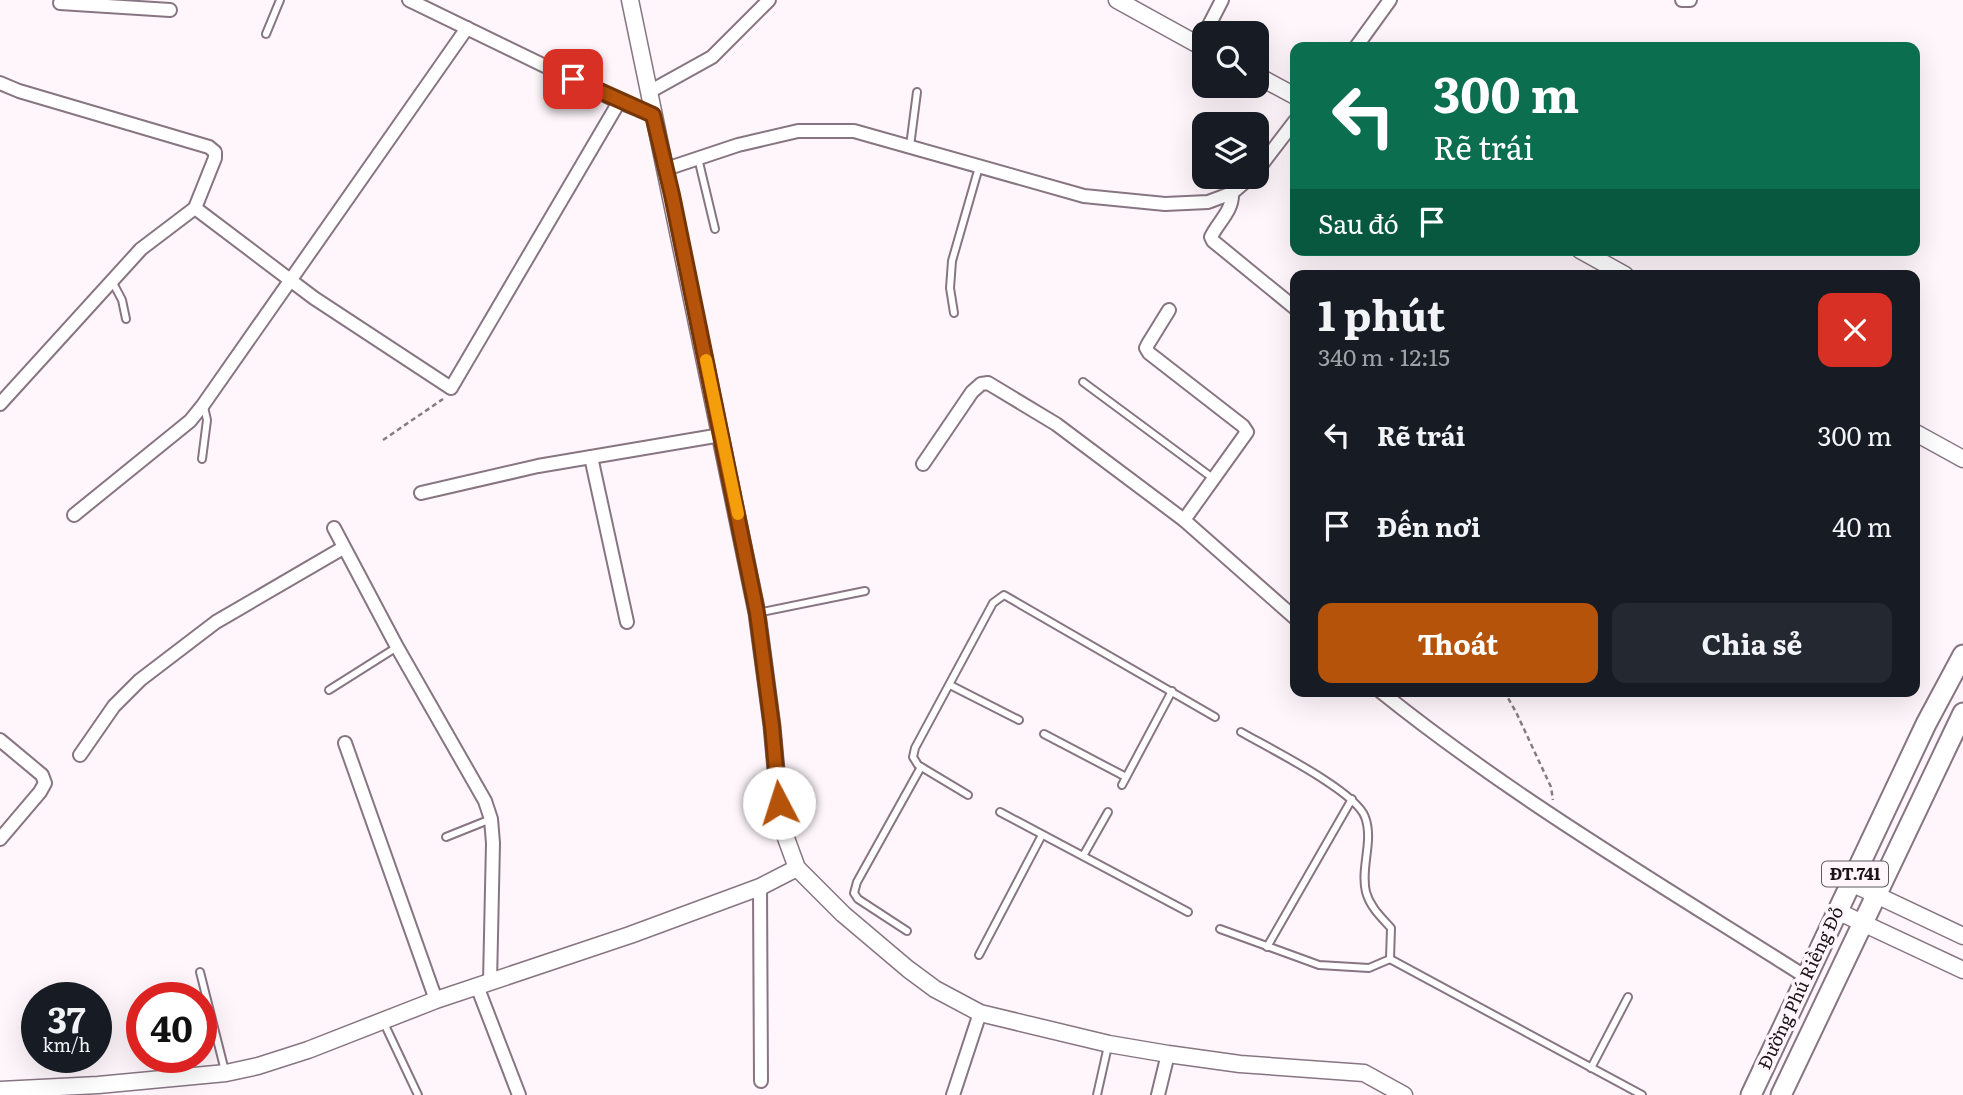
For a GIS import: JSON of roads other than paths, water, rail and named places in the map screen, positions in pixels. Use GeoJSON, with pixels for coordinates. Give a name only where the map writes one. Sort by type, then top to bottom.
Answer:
{"type":"FeatureCollection","features":[{"type":"Feature","properties":{"kind":"main road","name":"Đường Phú Riềng Đỏ"},"geometry":{"type":"LineString","coordinates":[[1751,1095],[1926,724],[1963,655]]}},
{"type":"Feature","properties":{"kind":"main road","name":"Đường Phú Riềng Đỏ"},"geometry":{"type":"LineString","coordinates":[[1781,1095],[1963,713]]}},
{"type":"Feature","properties":{"kind":"street"},"geometry":{"type":"LineString","coordinates":[[409,0],[619,102],[653,115]]}},
{"type":"Feature","properties":{"kind":"street"},"geometry":{"type":"LineString","coordinates":[[629,0],[757,613],[779,803],[786,838],[797,868],[843,914],[908,969],[935,989],[980,1013],[1109,1044],[1168,1054],[1240,1064],[1364,1073],[1386,1090],[1405,1095]]}},
{"type":"Feature","properties":{"kind":"street"},"geometry":{"type":"LineString","coordinates":[[649,92],[712,57],[769,0]]}},
{"type":"Feature","properties":{"kind":"street"},"geometry":{"type":"LineString","coordinates":[[1117,0],[1192,35]]}},
{"type":"Feature","properties":{"kind":"street"},"geometry":{"type":"LineString","coordinates":[[1212,21],[1222,0]]}},
{"type":"Feature","properties":{"kind":"street"},"geometry":{"type":"LineString","coordinates":[[1360,42],[1390,0]]}},
{"type":"Feature","properties":{"kind":"street"},"geometry":{"type":"LineString","coordinates":[[1682,0],[1690,0]]}},
{"type":"Feature","properties":{"kind":"street"},"geometry":{"type":"LineString","coordinates":[[60,3],[141,4],[170,10]]}},
{"type":"Feature","properties":{"kind":"street"},"geometry":{"type":"LineString","coordinates":[[74,515],[190,421],[203,405],[467,28]]}},
{"type":"Feature","properties":{"kind":"street"},"geometry":{"type":"LineString","coordinates":[[1269,82],[1290,93]]}},
{"type":"Feature","properties":{"kind":"street"},"geometry":{"type":"LineString","coordinates":[[0,83],[209,147],[215,152],[195,208],[141,249],[0,404]]}},
{"type":"Feature","properties":{"kind":"street"},"geometry":{"type":"LineString","coordinates":[[195,208],[290,280],[452,388],[619,102]]}},
{"type":"Feature","properties":{"kind":"street"},"geometry":{"type":"LineString","coordinates":[[1269,155],[1290,128]]}},
{"type":"Feature","properties":{"kind":"street"},"geometry":{"type":"LineString","coordinates":[[666,169],[738,145],[798,131],[854,131],[1084,196],[1165,204],[1208,202],[1237,189]]}},
{"type":"Feature","properties":{"kind":"street"},"geometry":{"type":"LineString","coordinates":[[1232,193],[1232,206],[1213,232],[1213,242],[1290,304]]}},
{"type":"Feature","properties":{"kind":"street"},"geometry":{"type":"LineString","coordinates":[[1591,256],[1616,270]]}},
{"type":"Feature","properties":{"kind":"street"},"geometry":{"type":"LineString","coordinates":[[1169,310],[1146,348],[1149,354],[1243,426],[1247,432],[1184,520]]}},
{"type":"Feature","properties":{"kind":"street"},"geometry":{"type":"LineString","coordinates":[[923,464],[972,392],[981,384],[989,383],[1056,424],[1184,520],[1290,614]]}},
{"type":"Feature","properties":{"kind":"street"},"geometry":{"type":"LineString","coordinates":[[421,493],[538,466],[721,435]]}},
{"type":"Feature","properties":{"kind":"street"},"geometry":{"type":"LineString","coordinates":[[1920,435],[1963,459]]}},
{"type":"Feature","properties":{"kind":"street"},"geometry":{"type":"LineString","coordinates":[[591,457],[627,622]]}},
{"type":"Feature","properties":{"kind":"street"},"geometry":{"type":"LineString","coordinates":[[334,528],[397,647],[473,779],[491,819],[483,984],[519,1095]]}},
{"type":"Feature","properties":{"kind":"street"},"geometry":{"type":"LineString","coordinates":[[80,755],[114,706],[140,680],[216,622],[343,548]]}},
{"type":"Feature","properties":{"kind":"street"},"geometry":{"type":"LineString","coordinates":[[1387,697],[1413,718],[1557,817],[1806,977]]}},
{"type":"Feature","properties":{"kind":"street"},"geometry":{"type":"LineString","coordinates":[[0,740],[42,775],[45,783],[0,839]]}},
{"type":"Feature","properties":{"kind":"street"},"geometry":{"type":"LineString","coordinates":[[345,743],[436,1000]]}},
{"type":"Feature","properties":{"kind":"street"},"geometry":{"type":"LineString","coordinates":[[0,1090],[101,1090],[258,1066],[309,1050],[436,1000],[630,935],[760,887],[797,868]]}},
{"type":"Feature","properties":{"kind":"street"},"geometry":{"type":"LineString","coordinates":[[1851,883],[1963,936]]}},
{"type":"Feature","properties":{"kind":"street"},"geometry":{"type":"LineString","coordinates":[[760,887],[761,1081]]}},
{"type":"Feature","properties":{"kind":"street"},"geometry":{"type":"LineString","coordinates":[[1837,911],[1963,970]]}},
{"type":"Feature","properties":{"kind":"street"},"geometry":{"type":"LineString","coordinates":[[953,1095],[980,1013]]}},
{"type":"Feature","properties":{"kind":"street"},"geometry":{"type":"LineString","coordinates":[[1158,1095],[1168,1054]]}},
{"type":"Feature","properties":{"kind":"lane"},"geometry":{"type":"LineString","coordinates":[[267,34],[280,0]]}},
{"type":"Feature","properties":{"kind":"lane"},"geometry":{"type":"LineString","coordinates":[[910,146],[917,92]]}},
{"type":"Feature","properties":{"kind":"lane"},"geometry":{"type":"LineString","coordinates":[[698,158],[715,229]]}},
{"type":"Feature","properties":{"kind":"lane"},"geometry":{"type":"LineString","coordinates":[[954,313],[950,288],[952,261],[980,165]]}},
{"type":"Feature","properties":{"kind":"lane"},"geometry":{"type":"LineString","coordinates":[[112,281],[122,300],[125,318]]}},
{"type":"Feature","properties":{"kind":"lane"},"geometry":{"type":"LineString","coordinates":[[1083,382],[1214,479]]}},
{"type":"Feature","properties":{"kind":"lane"},"geometry":{"type":"LineString","coordinates":[[202,458],[207,419],[203,405]]}},
{"type":"Feature","properties":{"kind":"lane"},"geometry":{"type":"LineString","coordinates":[[757,613],[865,591]]}},
{"type":"Feature","properties":{"kind":"lane"},"geometry":{"type":"LineString","coordinates":[[968,795],[921,767],[913,757],[915,748],[993,603],[1004,595],[1215,717]]}},
{"type":"Feature","properties":{"kind":"lane"},"geometry":{"type":"LineString","coordinates":[[329,690],[397,647]]}},
{"type":"Feature","properties":{"kind":"lane"},"geometry":{"type":"LineString","coordinates":[[950,685],[1019,720]]}},
{"type":"Feature","properties":{"kind":"lane"},"geometry":{"type":"LineString","coordinates":[[1122,785],[1172,691]]}},
{"type":"Feature","properties":{"kind":"lane"},"geometry":{"type":"LineString","coordinates":[[1241,732],[1352,799],[1365,816],[1368,847],[1366,890],[1371,905],[1391,928],[1390,959]]}},
{"type":"Feature","properties":{"kind":"lane"},"geometry":{"type":"LineString","coordinates":[[1044,734],[1126,777]]}},
{"type":"Feature","properties":{"kind":"lane"},"geometry":{"type":"LineString","coordinates":[[907,931],[858,899],[854,893],[857,881],[921,767]]}},
{"type":"Feature","properties":{"kind":"lane"},"geometry":{"type":"LineString","coordinates":[[1267,947],[1352,799]]}},
{"type":"Feature","properties":{"kind":"lane"},"geometry":{"type":"LineString","coordinates":[[1000,812],[1188,912]]}},
{"type":"Feature","properties":{"kind":"lane"},"geometry":{"type":"LineString","coordinates":[[1083,856],[1108,812]]}},
{"type":"Feature","properties":{"kind":"lane"},"geometry":{"type":"LineString","coordinates":[[446,837],[491,819]]}},
{"type":"Feature","properties":{"kind":"lane"},"geometry":{"type":"LineString","coordinates":[[979,955],[1042,835]]}},
{"type":"Feature","properties":{"kind":"lane"},"geometry":{"type":"LineString","coordinates":[[1220,929],[1319,965],[1369,968],[1390,959]]}},
{"type":"Feature","properties":{"kind":"lane"},"geometry":{"type":"LineString","coordinates":[[1390,959],[1642,1095]]}},
{"type":"Feature","properties":{"kind":"lane"},"geometry":{"type":"LineString","coordinates":[[200,972],[226,1073]]}},
{"type":"Feature","properties":{"kind":"lane"},"geometry":{"type":"LineString","coordinates":[[1591,1068],[1628,997]]}},
{"type":"Feature","properties":{"kind":"lane"},"geometry":{"type":"LineString","coordinates":[[383,1020],[418,1095]]}},
{"type":"Feature","properties":{"kind":"lane"},"geometry":{"type":"LineString","coordinates":[[1097,1095],[1109,1044]]}}]}
